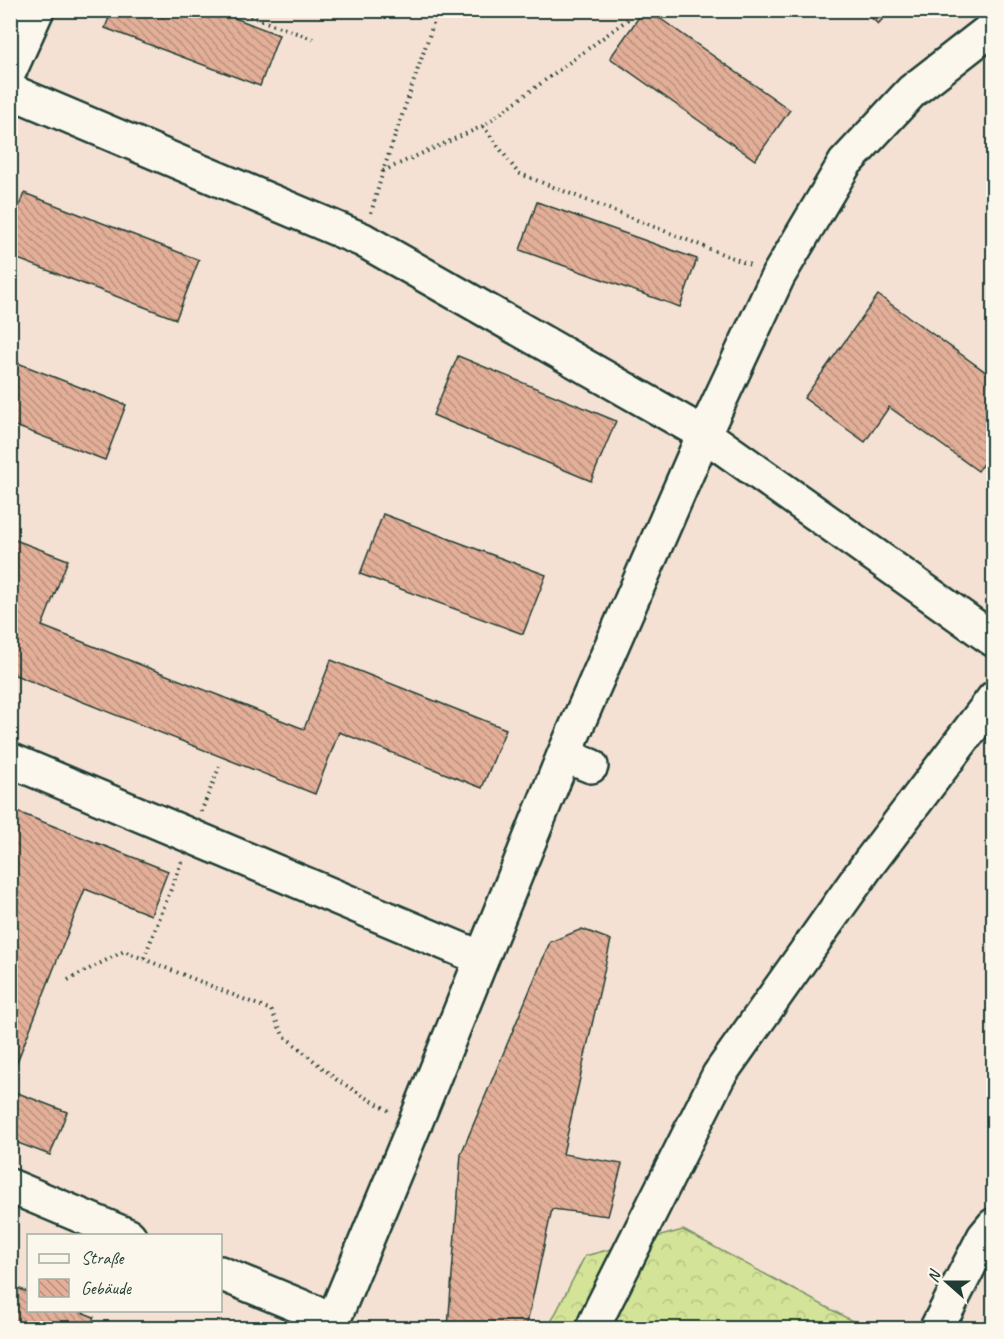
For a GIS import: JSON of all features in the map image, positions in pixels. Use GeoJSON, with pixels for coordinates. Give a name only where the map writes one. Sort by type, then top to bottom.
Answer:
{"type":"FeatureCollection","features":[{"type":"Feature","properties":{"kind":"lane"},"geometry":{"type":"LineString","coordinates":[[10,70],[37,10]]}},
{"type":"Feature","properties":{"kind":"lane"},"geometry":{"type":"LineString","coordinates":[[222,1274],[332,1324],[481,958],[577,761],[704,434],[778,276],[844,163],[912,91],[993,27]]}},
{"type":"Feature","properties":{"kind":"lane"},"geometry":{"type":"LineString","coordinates":[[10,91],[363,240],[704,434],[993,640]]}},
{"type":"Feature","properties":{"kind":"lane"},"geometry":{"type":"LineString","coordinates":[[594,1329],[602,1308],[719,1076],[869,863],[993,698]]}},
{"type":"Feature","properties":{"kind":"lane"},"geometry":{"type":"LineString","coordinates":[[10,760],[481,958]]}},
{"type":"Feature","properties":{"kind":"lane"},"geometry":{"type":"LineString","coordinates":[[10,1186],[124,1234]]}},
{"type":"Feature","properties":{"kind":"lane"},"geometry":{"type":"LineString","coordinates":[[937,1329],[984,1237],[993,1225]]}},
{"type":"Feature","properties":{"kind":"path"},"geometry":{"type":"LineString","coordinates":[[233,10],[313,39]]}},
{"type":"Feature","properties":{"kind":"path"},"geometry":{"type":"LineString","coordinates":[[363,240],[382,171],[438,10]]}},
{"type":"Feature","properties":{"kind":"path"},"geometry":{"type":"LineString","coordinates":[[382,171],[483,126],[627,20],[630,10]]}},
{"type":"Feature","properties":{"kind":"path"},"geometry":{"type":"LineString","coordinates":[[483,126],[518,173],[778,276]]}},
{"type":"Feature","properties":{"kind":"path"},"geometry":{"type":"LineString","coordinates":[[68,980],[124,951],[271,1010],[283,1035],[337,1080],[414,1126]]}},
{"type":"Feature","properties":{"kind":"green space"},"geometry":{"type":"Polygon","coordinates":[[[683,1230],[860,1325],[859,1328],[548,1328],[585,1256],[683,1230]]]}},
{"type":"Feature","properties":{"kind":"building"},"geometry":{"type":"Polygon","coordinates":[[[112,10],[214,10],[279,35],[260,86],[105,28],[112,10]]]}},
{"type":"Feature","properties":{"kind":"building"},"geometry":{"type":"Polygon","coordinates":[[[644,10],[648,10],[790,110],[755,160],[610,58],[644,10]]]}},
{"type":"Feature","properties":{"kind":"building"},"geometry":{"type":"Polygon","coordinates":[[[863,10],[891,10],[878,24],[863,10]]]}},
{"type":"Feature","properties":{"kind":"building"},"geometry":{"type":"Polygon","coordinates":[[[24,193],[199,260],[176,319],[10,256],[10,230],[24,193]]]}},
{"type":"Feature","properties":{"kind":"building"},"geometry":{"type":"Polygon","coordinates":[[[537,202],[697,259],[680,307],[520,250],[537,202]]]}},
{"type":"Feature","properties":{"kind":"building"},"geometry":{"type":"Polygon","coordinates":[[[878,295],[994,378],[994,449],[978,471],[889,407],[865,442],[804,398],[878,295]]]}},
{"type":"Feature","properties":{"kind":"building"},"geometry":{"type":"Polygon","coordinates":[[[458,356],[616,421],[591,481],[433,415],[458,356]]]}},
{"type":"Feature","properties":{"kind":"building"},"geometry":{"type":"Polygon","coordinates":[[[10,360],[126,405],[105,460],[10,424],[10,360]]]}},
{"type":"Feature","properties":{"kind":"building"},"geometry":{"type":"Polygon","coordinates":[[[383,514],[546,575],[523,634],[360,574],[383,514]]]}},
{"type":"Feature","properties":{"kind":"building"},"geometry":{"type":"Polygon","coordinates":[[[10,538],[68,560],[42,626],[304,729],[331,660],[506,729],[482,788],[339,732],[315,794],[10,673],[10,612],[16,600],[10,598],[10,538]]]}},
{"type":"Feature","properties":{"kind":"building"},"geometry":{"type":"Polygon","coordinates":[[[10,809],[168,871],[151,915],[85,889],[10,1080],[10,809]]]}},
{"type":"Feature","properties":{"kind":"building"},"geometry":{"type":"Polygon","coordinates":[[[582,929],[611,940],[563,1154],[622,1164],[608,1216],[552,1209],[526,1328],[448,1328],[461,1154],[550,942],[582,929]]]}},
{"type":"Feature","properties":{"kind":"building"},"geometry":{"type":"Polygon","coordinates":[[[10,1090],[67,1112],[50,1155],[10,1140],[10,1090]]]}},
{"type":"Feature","properties":{"kind":"building"},"geometry":{"type":"Polygon","coordinates":[[[10,1285],[27,1292],[27,1312],[81,1312],[94,1317],[90,1328],[10,1328],[10,1285]]]}}]}
